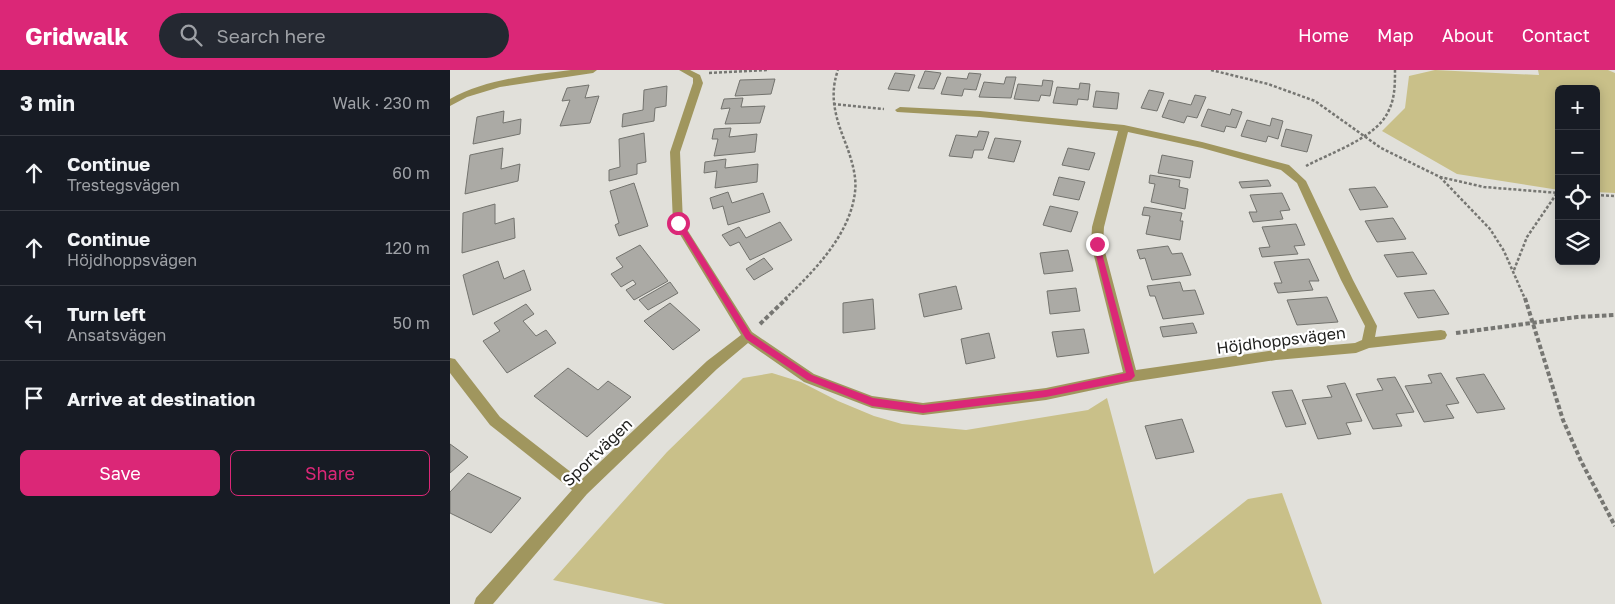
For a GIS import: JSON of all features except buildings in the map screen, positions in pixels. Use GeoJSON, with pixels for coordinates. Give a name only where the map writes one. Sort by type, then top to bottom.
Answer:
{"type":"FeatureCollection","features":[{"type":"Feature","properties":{"kind":"street"},"geometry":{"type":"LineString","coordinates":[[450,103],[459,97],[478,91],[526,79],[593,70]]}},
{"type":"Feature","properties":{"kind":"street"},"geometry":{"type":"LineString","coordinates":[[683,70],[697,77],[698,83],[675,152],[678,223],[748,336]]}},
{"type":"Feature","properties":{"kind":"street"},"geometry":{"type":"LineString","coordinates":[[900,110],[980,114],[1124,128],[1285,167],[1293,173]]}},
{"type":"Feature","properties":{"kind":"street"},"geometry":{"type":"LineString","coordinates":[[1124,128],[1098,227],[1097,244],[1131,376]]}},
{"type":"Feature","properties":{"kind":"street","name":"Höjdhoppsvägen"},"geometry":{"type":"LineString","coordinates":[[748,336],[810,378],[872,402],[923,409],[1046,394],[1131,376],[1276,355],[1356,348],[1368,343],[1371,326],[1347,280],[1301,181],[1293,173]]}},
{"type":"Feature","properties":{"kind":"street"},"geometry":{"type":"LineString","coordinates":[[1368,343],[1440,335]]}},
{"type":"Feature","properties":{"kind":"street","name":"Sportvägen"},"geometry":{"type":"LineString","coordinates":[[482,604],[582,489],[712,365],[748,336]]}},
{"type":"Feature","properties":{"kind":"street"},"geometry":{"type":"LineString","coordinates":[[450,363],[496,421],[582,489]]}},
{"type":"Feature","properties":{"kind":"path"},"geometry":{"type":"LineString","coordinates":[[697,77],[714,72],[768,70]]}},
{"type":"Feature","properties":{"kind":"path"},"geometry":{"type":"LineString","coordinates":[[748,336],[788,296],[829,250],[844,226],[851,210],[855,194],[854,179],[848,152],[832,104],[834,82],[838,70]]}},
{"type":"Feature","properties":{"kind":"path"},"geometry":{"type":"LineString","coordinates":[[1211,70],[1268,84],[1305,97],[1324,107],[1363,136],[1396,157],[1440,177],[1484,187],[1555,193]]}},
{"type":"Feature","properties":{"kind":"path"},"geometry":{"type":"LineString","coordinates":[[1293,173],[1363,136],[1375,127],[1388,112],[1395,70]]}},
{"type":"Feature","properties":{"kind":"path"},"geometry":{"type":"LineString","coordinates":[[832,104],[900,110]]}},
{"type":"Feature","properties":{"kind":"path"},"geometry":{"type":"LineString","coordinates":[[1440,177],[1482,220],[1514,270],[1533,323],[1563,421],[1589,478],[1615,526]]}},
{"type":"Feature","properties":{"kind":"path"},"geometry":{"type":"LineString","coordinates":[[1600,195],[1615,196]]}},
{"type":"Feature","properties":{"kind":"path"},"geometry":{"type":"LineString","coordinates":[[1514,270],[1527,237],[1555,197]]}},
{"type":"Feature","properties":{"kind":"path"},"geometry":{"type":"LineString","coordinates":[[1440,335],[1615,315]]}},
{"type":"Feature","properties":{"kind":"shaded area"},"geometry":{"type":"Polygon","coordinates":[[[1435,70],[1539,75],[1538,70],[1608,70],[1615,73],[1615,193],[1600,192],[1600,85],[1555,85],[1555,189],[1457,174],[1382,131],[1405,108],[1409,76],[1435,70]]]}},
{"type":"Feature","properties":{"kind":"shaded area"},"geometry":{"type":"Polygon","coordinates":[[[772,373],[801,382],[838,401],[874,416],[902,424],[966,430],[1088,410],[1107,398],[1154,574],[1248,499],[1282,493],[1322,604],[665,604],[553,580],[667,452],[743,378],[772,373]]]}},
{"type":"Feature","properties":{"kind":"route"},"geometry":{"type":"LineString","coordinates":[[678,223],[748,336],[810,378],[872,402],[923,409],[1046,394],[1131,376],[1097,244]]}}]}
